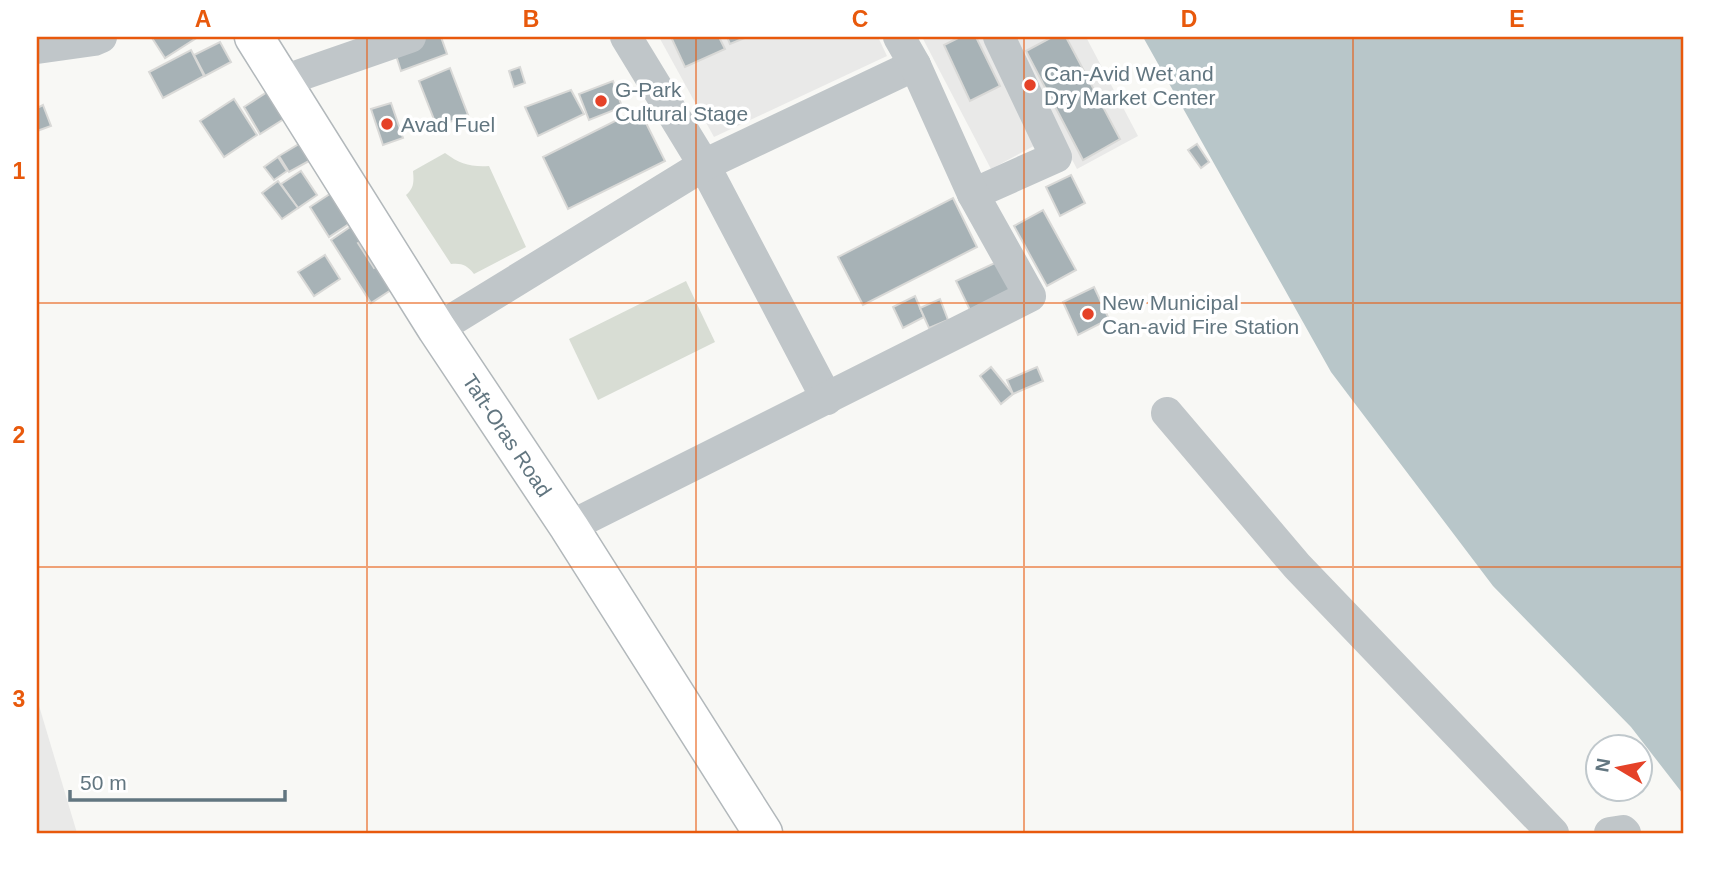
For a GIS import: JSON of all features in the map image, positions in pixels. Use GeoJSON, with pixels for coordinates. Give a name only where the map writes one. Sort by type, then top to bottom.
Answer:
{"type":"FeatureCollection","features":[{"type":"Feature","properties":{"kind":"main road","name":"Taft-Oras Road"},"geometry":{"type":"LineString","coordinates":[[254,37],[437,329],[569,527],[763,833]]}},
{"type":"Feature","properties":{"kind":"street"},"geometry":{"type":"LineString","coordinates":[[37,48],[101,37]]}},
{"type":"Feature","properties":{"kind":"street"},"geometry":{"type":"LineString","coordinates":[[283,80],[410,37]]}},
{"type":"Feature","properties":{"kind":"street"},"geometry":{"type":"LineString","coordinates":[[626,37],[704,165],[827,398]]}},
{"type":"Feature","properties":{"kind":"street"},"geometry":{"type":"LineString","coordinates":[[569,527],[1030,296],[974,194],[915,65],[899,37]]}},
{"type":"Feature","properties":{"kind":"street"},"geometry":{"type":"LineString","coordinates":[[974,194],[1056,157],[1005,39]]}},
{"type":"Feature","properties":{"kind":"street"},"geometry":{"type":"LineString","coordinates":[[437,329],[704,165],[915,65]]}},
{"type":"Feature","properties":{"kind":"street"},"geometry":{"type":"LineString","coordinates":[[1167,413],[1297,566],[1553,833]]}},
{"type":"Feature","properties":{"kind":"street"},"geometry":{"type":"LineString","coordinates":[[1610,833],[1625,833]]}},
{"type":"Feature","properties":{"kind":"shaded area"},"geometry":{"type":"Polygon","coordinates":[[[659,37],[878,37],[887,56],[714,137],[659,37]]]}},
{"type":"Feature","properties":{"kind":"shaded area","name":"Can-Avid Wet and Dry Market Center"},"geometry":{"type":"Polygon","coordinates":[[[922,37],[1086,37],[1138,136],[1077,169],[1058,133],[991,169],[922,37]]]}},
{"type":"Feature","properties":{"kind":"shaded area"},"geometry":{"type":"Polygon","coordinates":[[[1143,37],[1683,37],[1683,794],[1654,757],[1654,734],[1636,734],[1493,586],[1331,372],[1143,37]]]}},
{"type":"Feature","properties":{"kind":"shaded area"},"geometry":{"type":"Polygon","coordinates":[[[445,153],[466,164],[489,166],[526,247],[474,274],[464,265],[451,264],[406,195],[413,184],[413,171],[445,153]]]}},
{"type":"Feature","properties":{"kind":"shaded area"},"geometry":{"type":"Polygon","coordinates":[[[686,281],[715,342],[598,400],[569,339],[686,281]]]}},
{"type":"Feature","properties":{"kind":"shaded area"},"geometry":{"type":"Polygon","coordinates":[[[37,699],[77,833],[37,833],[37,699]]]}},
{"type":"Feature","properties":{"kind":"building"},"geometry":{"type":"Polygon","coordinates":[[[198,37],[165,58],[152,38],[198,37]]]}},
{"type":"Feature","properties":{"kind":"building"},"geometry":{"type":"Polygon","coordinates":[[[420,37],[441,37],[447,54],[401,71],[393,46],[420,37]]]}},
{"type":"Feature","properties":{"kind":"building"},"geometry":{"type":"Polygon","coordinates":[[[671,37],[719,37],[725,49],[685,67],[671,37]]]}},
{"type":"Feature","properties":{"kind":"building"},"geometry":{"type":"Polygon","coordinates":[[[727,37],[747,37],[730,44],[727,37]]]}},
{"type":"Feature","properties":{"kind":"building"},"geometry":{"type":"Polygon","coordinates":[[[960,37],[976,37],[1000,86],[970,101],[944,45],[960,37]]]}},
{"type":"Feature","properties":{"kind":"building"},"geometry":{"type":"Polygon","coordinates":[[[1052,37],[1066,37],[1120,139],[1083,160],[1026,51],[1052,37]]]}},
{"type":"Feature","properties":{"kind":"building"},"geometry":{"type":"Polygon","coordinates":[[[220,42],[231,62],[205,76],[194,55],[220,42]]]}},
{"type":"Feature","properties":{"kind":"building"},"geometry":{"type":"Polygon","coordinates":[[[191,50],[204,76],[163,98],[149,72],[191,50]]]}},
{"type":"Feature","properties":{"kind":"building"},"geometry":{"type":"Polygon","coordinates":[[[520,67],[525,83],[514,87],[509,71],[520,67]]]}},
{"type":"Feature","properties":{"kind":"building"},"geometry":{"type":"Polygon","coordinates":[[[450,68],[468,115],[437,127],[419,81],[450,68]]]}},
{"type":"Feature","properties":{"kind":"building","name":"G-Park Cultural Stage"},"geometry":{"type":"Polygon","coordinates":[[[613,81],[622,107],[589,120],[579,94],[613,81]]]}},
{"type":"Feature","properties":{"kind":"building"},"geometry":{"type":"Polygon","coordinates":[[[278,85],[295,112],[260,134],[244,107],[278,85]]]}},
{"type":"Feature","properties":{"kind":"building"},"geometry":{"type":"Polygon","coordinates":[[[571,90],[584,114],[538,136],[525,107],[571,90]]]}},
{"type":"Feature","properties":{"kind":"building"},"geometry":{"type":"Polygon","coordinates":[[[234,99],[257,135],[224,157],[200,121],[234,99]]]}},
{"type":"Feature","properties":{"kind":"building","name":"Avad Fuel"},"geometry":{"type":"Polygon","coordinates":[[[391,103],[403,138],[383,145],[371,109],[391,103]]]}},
{"type":"Feature","properties":{"kind":"building"},"geometry":{"type":"Polygon","coordinates":[[[43,105],[51,126],[37,131],[37,108],[43,105]]]}},
{"type":"Feature","properties":{"kind":"building"},"geometry":{"type":"Polygon","coordinates":[[[639,109],[665,161],[568,209],[543,157],[639,109]]]}},
{"type":"Feature","properties":{"kind":"building"},"geometry":{"type":"Polygon","coordinates":[[[299,144],[309,161],[289,172],[279,156],[299,144]]]}},
{"type":"Feature","properties":{"kind":"building"},"geometry":{"type":"Polygon","coordinates":[[[1197,144],[1209,162],[1201,168],[1188,150],[1197,144]]]}},
{"type":"Feature","properties":{"kind":"building"},"geometry":{"type":"Polygon","coordinates":[[[278,157],[287,171],[274,180],[264,167],[278,157]]]}},
{"type":"Feature","properties":{"kind":"building"},"geometry":{"type":"Polygon","coordinates":[[[301,171],[317,195],[298,208],[281,184],[301,171]]]}},
{"type":"Feature","properties":{"kind":"building"},"geometry":{"type":"Polygon","coordinates":[[[1071,175],[1085,203],[1060,216],[1046,187],[1071,175]]]}},
{"type":"Feature","properties":{"kind":"building"},"geometry":{"type":"Polygon","coordinates":[[[278,181],[298,208],[282,219],[262,193],[278,181]]]}},
{"type":"Feature","properties":{"kind":"building"},"geometry":{"type":"Polygon","coordinates":[[[345,184],[364,214],[329,237],[310,207],[345,184]]]}},
{"type":"Feature","properties":{"kind":"building"},"geometry":{"type":"Polygon","coordinates":[[[953,198],[977,247],[863,305],[838,257],[953,198]]]}},
{"type":"Feature","properties":{"kind":"building"},"geometry":{"type":"Polygon","coordinates":[[[1043,210],[1076,270],[1047,286],[1014,226],[1043,210]]]}},
{"type":"Feature","properties":{"kind":"building"},"geometry":{"type":"Polygon","coordinates":[[[353,225],[363,240],[358,243],[374,268],[379,265],[394,288],[371,303],[331,240],[353,225]]]}},
{"type":"Feature","properties":{"kind":"building"},"geometry":{"type":"Polygon","coordinates":[[[325,255],[340,279],[314,296],[298,272],[325,255]]]}},
{"type":"Feature","properties":{"kind":"building"},"geometry":{"type":"Polygon","coordinates":[[[999,261],[1012,289],[970,310],[956,281],[999,261]]]}},
{"type":"Feature","properties":{"kind":"building","name":"New Municipal Can-avid Fire Station"},"geometry":{"type":"Polygon","coordinates":[[[1094,287],[1109,319],[1078,335],[1063,302],[1094,287]]]}},
{"type":"Feature","properties":{"kind":"building"},"geometry":{"type":"Polygon","coordinates":[[[915,296],[924,317],[903,328],[893,307],[915,296]]]}},
{"type":"Feature","properties":{"kind":"building"},"geometry":{"type":"Polygon","coordinates":[[[940,299],[948,320],[929,328],[920,308],[940,299]]]}},
{"type":"Feature","properties":{"kind":"building"},"geometry":{"type":"Polygon","coordinates":[[[991,367],[1013,394],[1001,404],[980,376],[991,367]]]}},
{"type":"Feature","properties":{"kind":"building"},"geometry":{"type":"Polygon","coordinates":[[[1037,367],[1043,381],[1013,394],[1007,380],[1037,367]]]}},
{"type":"Feature","properties":{"kind":"place","name":"Can-Avid Wet and Dry Market Center"},"geometry":{"type":"Point","coordinates":[1030,85]}},
{"type":"Feature","properties":{"kind":"place","name":"G-Park Cultural Stage"},"geometry":{"type":"Point","coordinates":[601,101]}},
{"type":"Feature","properties":{"kind":"place","name":"Avad Fuel"},"geometry":{"type":"Point","coordinates":[387,124]}},
{"type":"Feature","properties":{"kind":"place","name":"New Municipal Can-avid Fire Station"},"geometry":{"type":"Point","coordinates":[1088,314]}}]}
